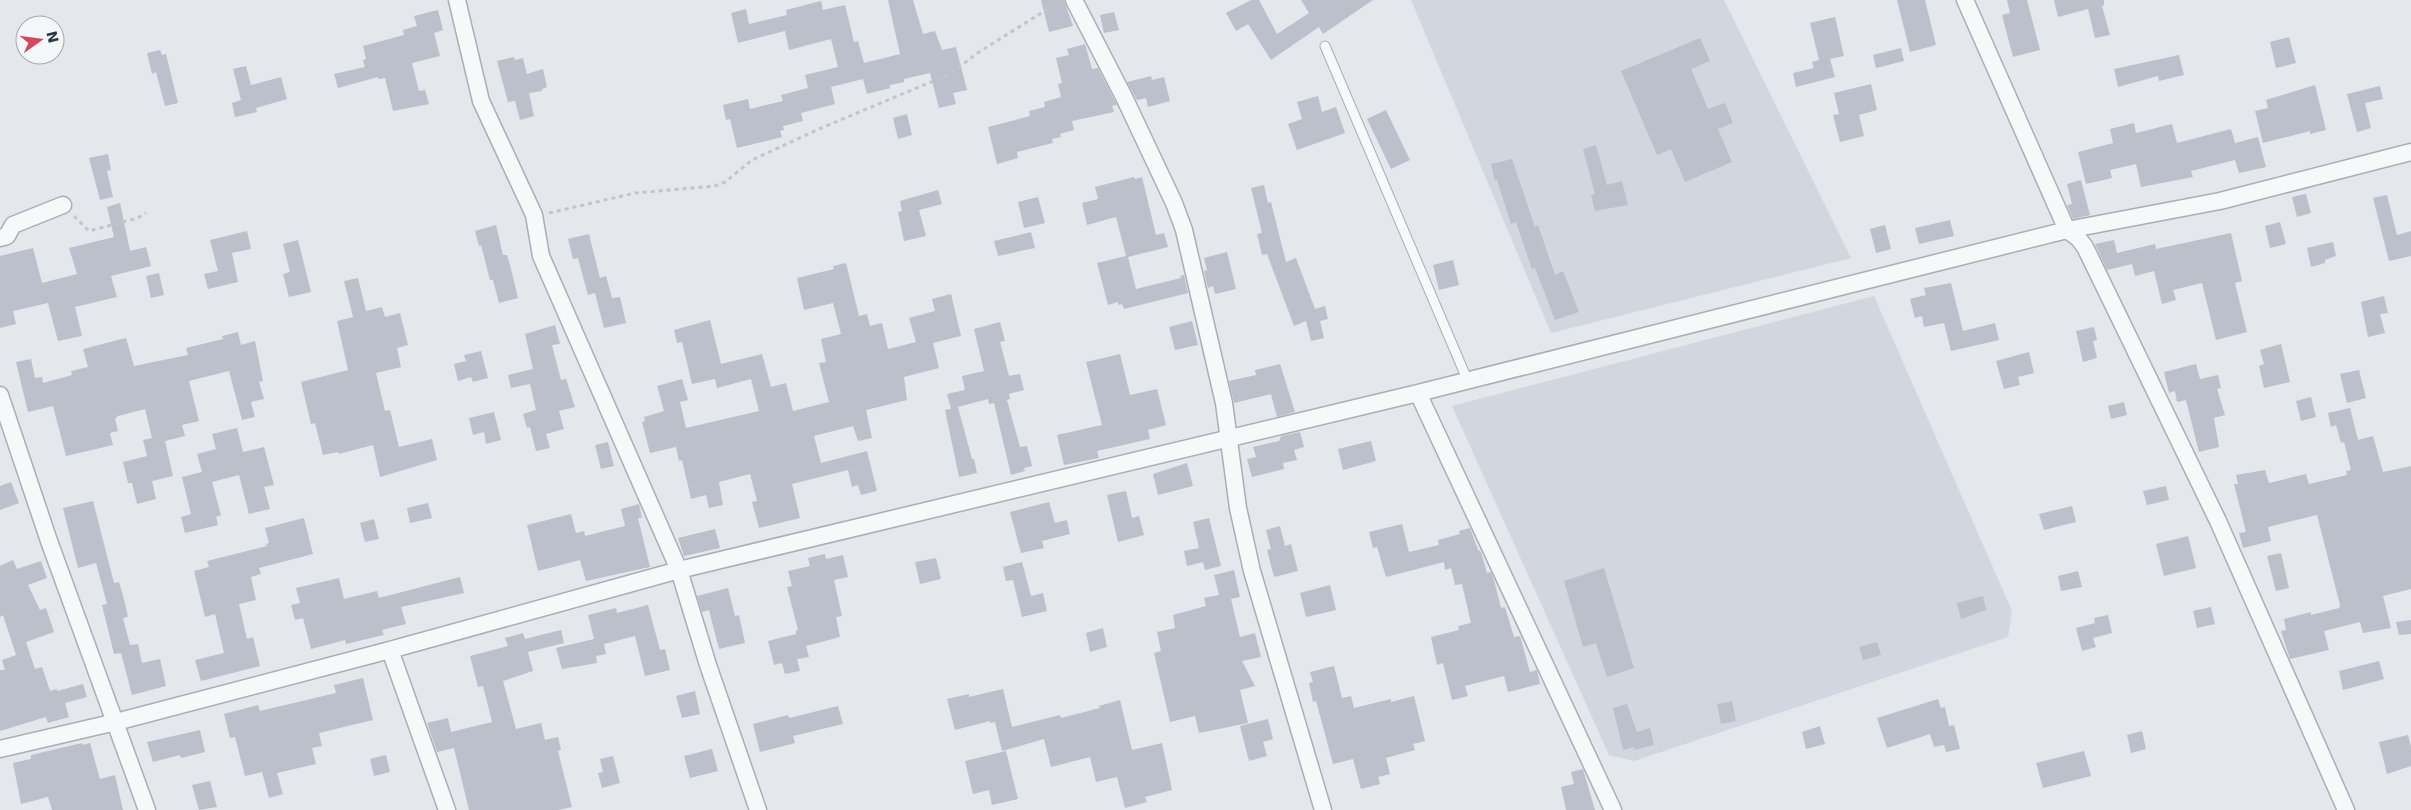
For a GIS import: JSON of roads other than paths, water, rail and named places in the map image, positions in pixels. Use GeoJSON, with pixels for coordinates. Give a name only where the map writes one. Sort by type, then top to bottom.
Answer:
{"type":"FeatureCollection","features":[{"type":"Feature","properties":{"kind":"street"},"geometry":{"type":"LineString","coordinates":[[457,0],[482,105],[534,215],[541,256],[679,570],[708,665],[758,810]]}},
{"type":"Feature","properties":{"kind":"street"},"geometry":{"type":"LineString","coordinates":[[1074,0],[1124,97],[1182,224],[1210,339],[1229,439],[1237,505],[1252,572],[1322,810]]}},
{"type":"Feature","properties":{"kind":"street"},"geometry":{"type":"LineString","coordinates":[[1965,0],[2067,230],[2078,238],[2085,247],[2195,470],[2346,810]]}},
{"type":"Feature","properties":{"kind":"street"},"geometry":{"type":"LineString","coordinates":[[0,749],[116,722],[390,650],[679,570],[1418,393],[1467,379],[2067,230],[2220,201],[2411,152]]}},
{"type":"Feature","properties":{"kind":"street"},"geometry":{"type":"LineString","coordinates":[[0,238],[7,236],[13,225],[63,205]]}},
{"type":"Feature","properties":{"kind":"street"},"geometry":{"type":"LineString","coordinates":[[1418,393],[1613,810]]}},
{"type":"Feature","properties":{"kind":"street"},"geometry":{"type":"LineString","coordinates":[[0,395],[55,558],[116,722],[146,810]]}},
{"type":"Feature","properties":{"kind":"street"},"geometry":{"type":"LineString","coordinates":[[390,650],[447,810]]}},
{"type":"Feature","properties":{"kind":"lane"},"geometry":{"type":"LineString","coordinates":[[1325,46],[1467,379]]}}]}
